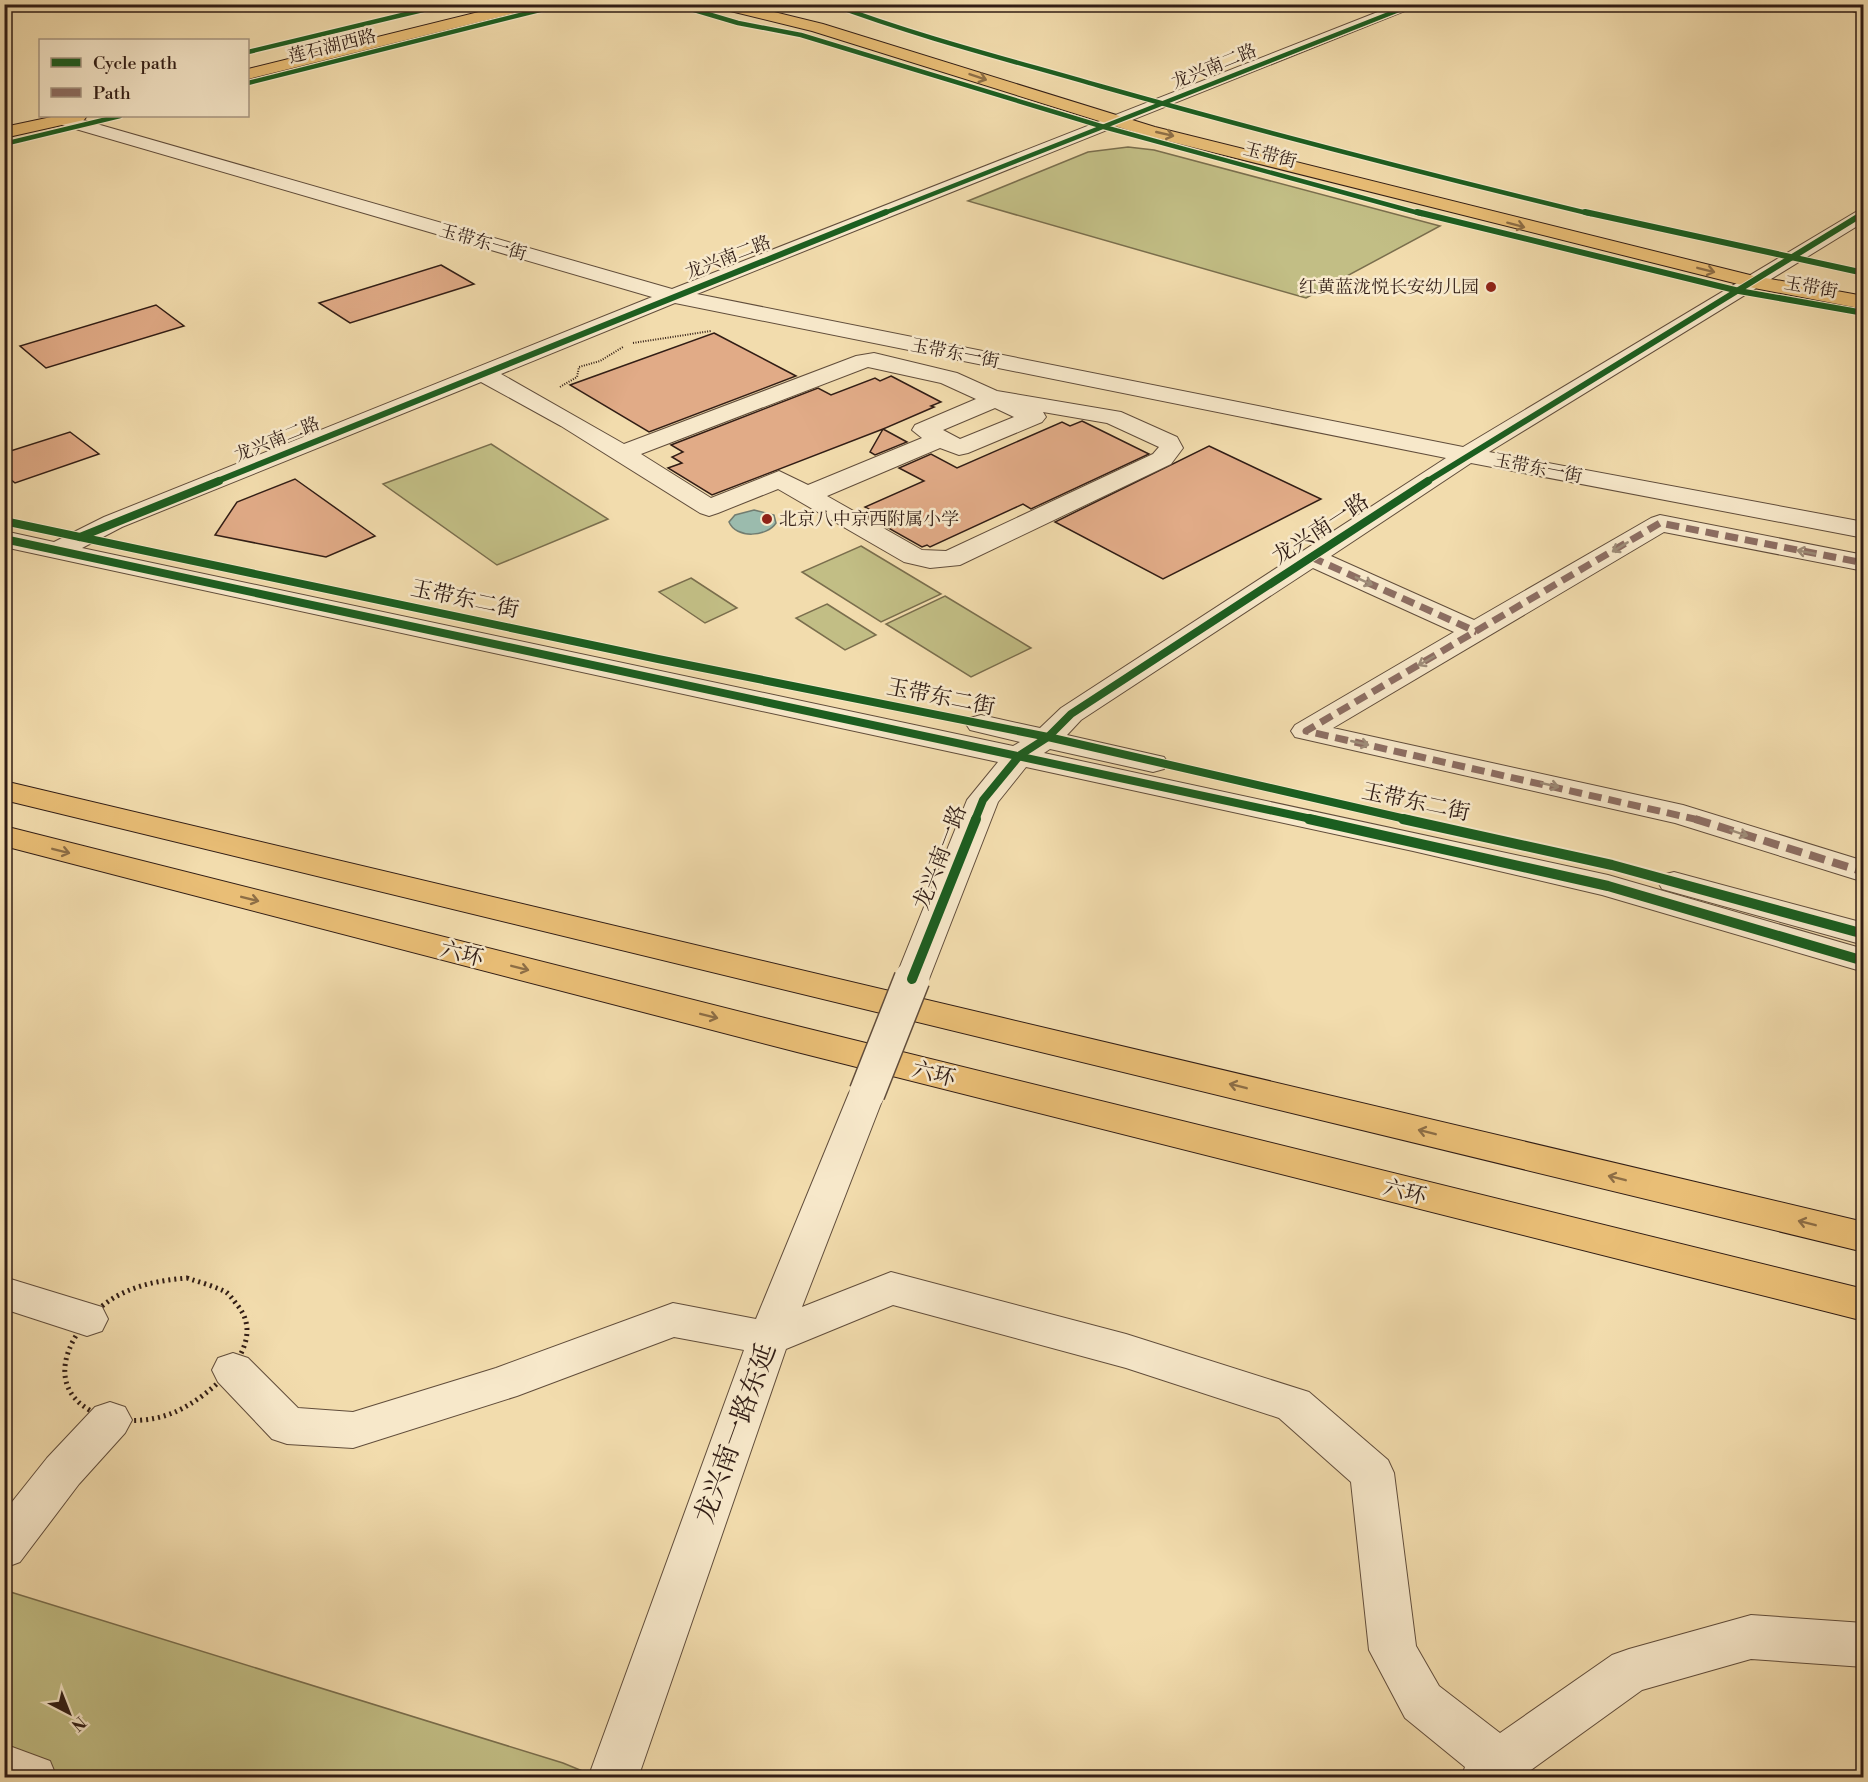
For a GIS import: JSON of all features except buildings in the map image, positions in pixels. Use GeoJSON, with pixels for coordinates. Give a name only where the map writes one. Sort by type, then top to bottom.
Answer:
{"type":"FeatureCollection","features":[{"type":"Feature","properties":{"kind":"main road","name":"莲石湖西路"},"geometry":{"type":"LineString","coordinates":[[249,63],[484,4]]}},
{"type":"Feature","properties":{"kind":"main road","name":"莲石湖西路"},"geometry":{"type":"LineString","coordinates":[[249,74],[533,4]]}},
{"type":"Feature","properties":{"kind":"main road","name":"玉带街"},"geometry":{"type":"LineString","coordinates":[[720,4],[849,37],[1119,122],[1519,225],[1764,276],[1863,285]]}},
{"type":"Feature","properties":{"kind":"main road","name":"玉带街"},"geometry":{"type":"LineString","coordinates":[[785,4],[1146,111],[1863,303]]}},
{"type":"Feature","properties":{"kind":"main road"},"geometry":{"type":"LineString","coordinates":[[4,122],[51,117]]}},
{"type":"Feature","properties":{"kind":"main road"},"geometry":{"type":"LineString","coordinates":[[4,133],[57,117]]}},
{"type":"Feature","properties":{"kind":"main road"},"geometry":{"type":"LineString","coordinates":[[4,790],[1863,1237]]}},
{"type":"Feature","properties":{"kind":"main road","name":"六环"},"geometry":{"type":"LineString","coordinates":[[4,836],[797,1039],[1863,1305]]}},
{"type":"Feature","properties":{"kind":"street","name":"龙兴南二路"},"geometry":{"type":"LineString","coordinates":[[69,543],[673,296],[1414,4]]}},
{"type":"Feature","properties":{"kind":"street"},"geometry":{"type":"LineString","coordinates":[[1843,4],[1863,9]]}},
{"type":"Feature","properties":{"kind":"street","name":"玉带东一街"},"geometry":{"type":"LineString","coordinates":[[63,117],[673,296],[1467,455],[1863,530]]}},
{"type":"Feature","properties":{"kind":"street","name":"龙兴南一路"},"geometry":{"type":"LineString","coordinates":[[867,1093],[982,800],[1020,755],[1048,737],[1071,714],[1467,455],[1764,276],[1863,213]]}},
{"type":"Feature","properties":{"kind":"street"},"geometry":{"type":"LineString","coordinates":[[483,374],[529,399],[709,508],[779,479],[913,556],[930,560],[984,554],[1162,459],[1171,448],[1168,442],[1121,419],[999,399],[924,430],[958,448],[1034,417],[999,399],[949,378],[874,360],[864,361],[620,454]]}},
{"type":"Feature","properties":{"kind":"street"},"geometry":{"type":"LineString","coordinates":[[807,495],[940,439]]}},
{"type":"Feature","properties":{"kind":"street","name":"玉带东二街"},"geometry":{"type":"LineString","coordinates":[[4,521],[140,570],[1020,755],[1608,886],[1863,961]]}},
{"type":"Feature","properties":{"kind":"street"},"geometry":{"type":"LineString","coordinates":[[1863,563],[1660,524],[1306,731],[1683,815],[1863,873]]}},
{"type":"Feature","properties":{"kind":"street","name":"玉带东二街"},"geometry":{"type":"LineString","coordinates":[[4,540],[69,543],[1048,737],[1139,760],[1612,865],[1863,934]]}},
{"type":"Feature","properties":{"kind":"street"},"geometry":{"type":"LineString","coordinates":[[1311,557],[1477,632]]}},
{"type":"Feature","properties":{"kind":"street","name":"龙兴南一路东延"},"geometry":{"type":"LineString","coordinates":[[613,1778],[769,1338],[867,1093]]}},
{"type":"Feature","properties":{"kind":"street"},"geometry":{"type":"LineString","coordinates":[[233,1370],[287,1426],[353,1430],[502,1384],[673,1320],[769,1338],[891,1288],[1126,1351],[1294,1405],[1372,1473],[1393,1650],[1422,1702],[1493,1770],[1629,1671],[1751,1637],[1863,1645]]}},
{"type":"Feature","properties":{"kind":"street"},"geometry":{"type":"LineString","coordinates":[[4,1293],[87,1318]]}},
{"type":"Feature","properties":{"kind":"street"},"geometry":{"type":"LineString","coordinates":[[4,1548],[63,1471],[110,1420]]}},
{"type":"Feature","properties":{"kind":"street"},"geometry":{"type":"LineString","coordinates":[[4,1768],[32,1778]]}},
{"type":"Feature","properties":{"kind":"path"},"geometry":{"type":"LineString","coordinates":[[529,399],[558,388],[577,377],[579,367],[610,357],[628,344],[717,331]]}},
{"type":"Feature","properties":{"kind":"path"},"geometry":{"type":"LineString","coordinates":[[187,1278],[211,1282],[230,1293],[243,1308],[248,1327],[244,1348],[233,1370],[214,1390],[190,1406],[163,1417],[145,1420],[110,1420],[87,1412],[72,1398],[64,1380],[64,1360],[72,1338],[87,1318],[108,1301],[134,1287],[161,1280],[187,1278]]}},
{"type":"Feature","properties":{"kind":"shaded area"},"geometry":{"type":"Polygon","coordinates":[[[1128,147],[1154,150],[1440,226],[1306,298],[968,201],[1088,152],[1128,147]]]}},
{"type":"Feature","properties":{"kind":"shaded area"},"geometry":{"type":"Polygon","coordinates":[[[491,444],[608,519],[497,565],[383,484],[491,444]]]}},
{"type":"Feature","properties":{"kind":"shaded area"},"geometry":{"type":"Polygon","coordinates":[[[754,510],[774,515],[776,523],[766,531],[752,534],[738,531],[729,522],[735,515],[754,510]]]}},
{"type":"Feature","properties":{"kind":"shaded area"},"geometry":{"type":"Polygon","coordinates":[[[861,546],[941,594],[881,622],[802,572],[861,546]]]}},
{"type":"Feature","properties":{"kind":"shaded area"},"geometry":{"type":"Polygon","coordinates":[[[691,578],[737,608],[705,623],[659,592],[691,578]]]}},
{"type":"Feature","properties":{"kind":"shaded area"},"geometry":{"type":"Polygon","coordinates":[[[945,596],[1031,648],[971,677],[886,624],[945,596]]]}},
{"type":"Feature","properties":{"kind":"shaded area"},"geometry":{"type":"Polygon","coordinates":[[[827,604],[876,635],[845,650],[796,618],[827,604]]]}},
{"type":"Feature","properties":{"kind":"shaded area"},"geometry":{"type":"Polygon","coordinates":[[[4,1590],[563,1763],[597,1777],[5,1777],[4,1590]]]}},
{"type":"Feature","properties":{"kind":"marked path"},"geometry":{"type":"LineString","coordinates":[[1864,563],[1660,523],[1306,731],[1683,815],[1864,872]]}},
{"type":"Feature","properties":{"kind":"marked path"},"geometry":{"type":"LineString","coordinates":[[1311,557],[1477,632]]}},
{"type":"Feature","properties":{"kind":"cycle path"},"geometry":{"type":"LineString","coordinates":[[249,52],[448,4]]}},
{"type":"Feature","properties":{"kind":"cycle path"},"geometry":{"type":"LineString","coordinates":[[249,83],[564,4]]}},
{"type":"Feature","properties":{"kind":"cycle path"},"geometry":{"type":"LineString","coordinates":[[674,4],[738,23],[801,35],[1104,127],[1445,220],[1739,291],[1864,313]]}},
{"type":"Feature","properties":{"kind":"cycle path"},"geometry":{"type":"LineString","coordinates":[[831,4],[887,25],[1008,60],[1373,160],[1617,220],[1864,273]]}},
{"type":"Feature","properties":{"kind":"cycle path"},"geometry":{"type":"LineString","coordinates":[[80,537],[673,296],[1414,4]]}},
{"type":"Feature","properties":{"kind":"cycle path"},"geometry":{"type":"LineString","coordinates":[[4,144],[116,117]]}},
{"type":"Feature","properties":{"kind":"cycle path"},"geometry":{"type":"LineString","coordinates":[[912,979],[983,800],[1020,755],[1048,737],[1071,714],[1467,455],[1864,213]]}},
{"type":"Feature","properties":{"kind":"cycle path"},"geometry":{"type":"LineString","coordinates":[[4,521],[658,659],[1048,737],[1139,760],[1612,865],[1864,934]]}},
{"type":"Feature","properties":{"kind":"cycle path"},"geometry":{"type":"LineString","coordinates":[[4,539],[1413,841],[1608,886],[1864,961]]}},
{"type":"Feature","properties":{"kind":"place","name":"红黄蓝泷悦长安幼儿园"},"geometry":{"type":"Point","coordinates":[1491,287]}},
{"type":"Feature","properties":{"kind":"place","name":"北京八中京西附属小学"},"geometry":{"type":"Point","coordinates":[767,519]}}]}
